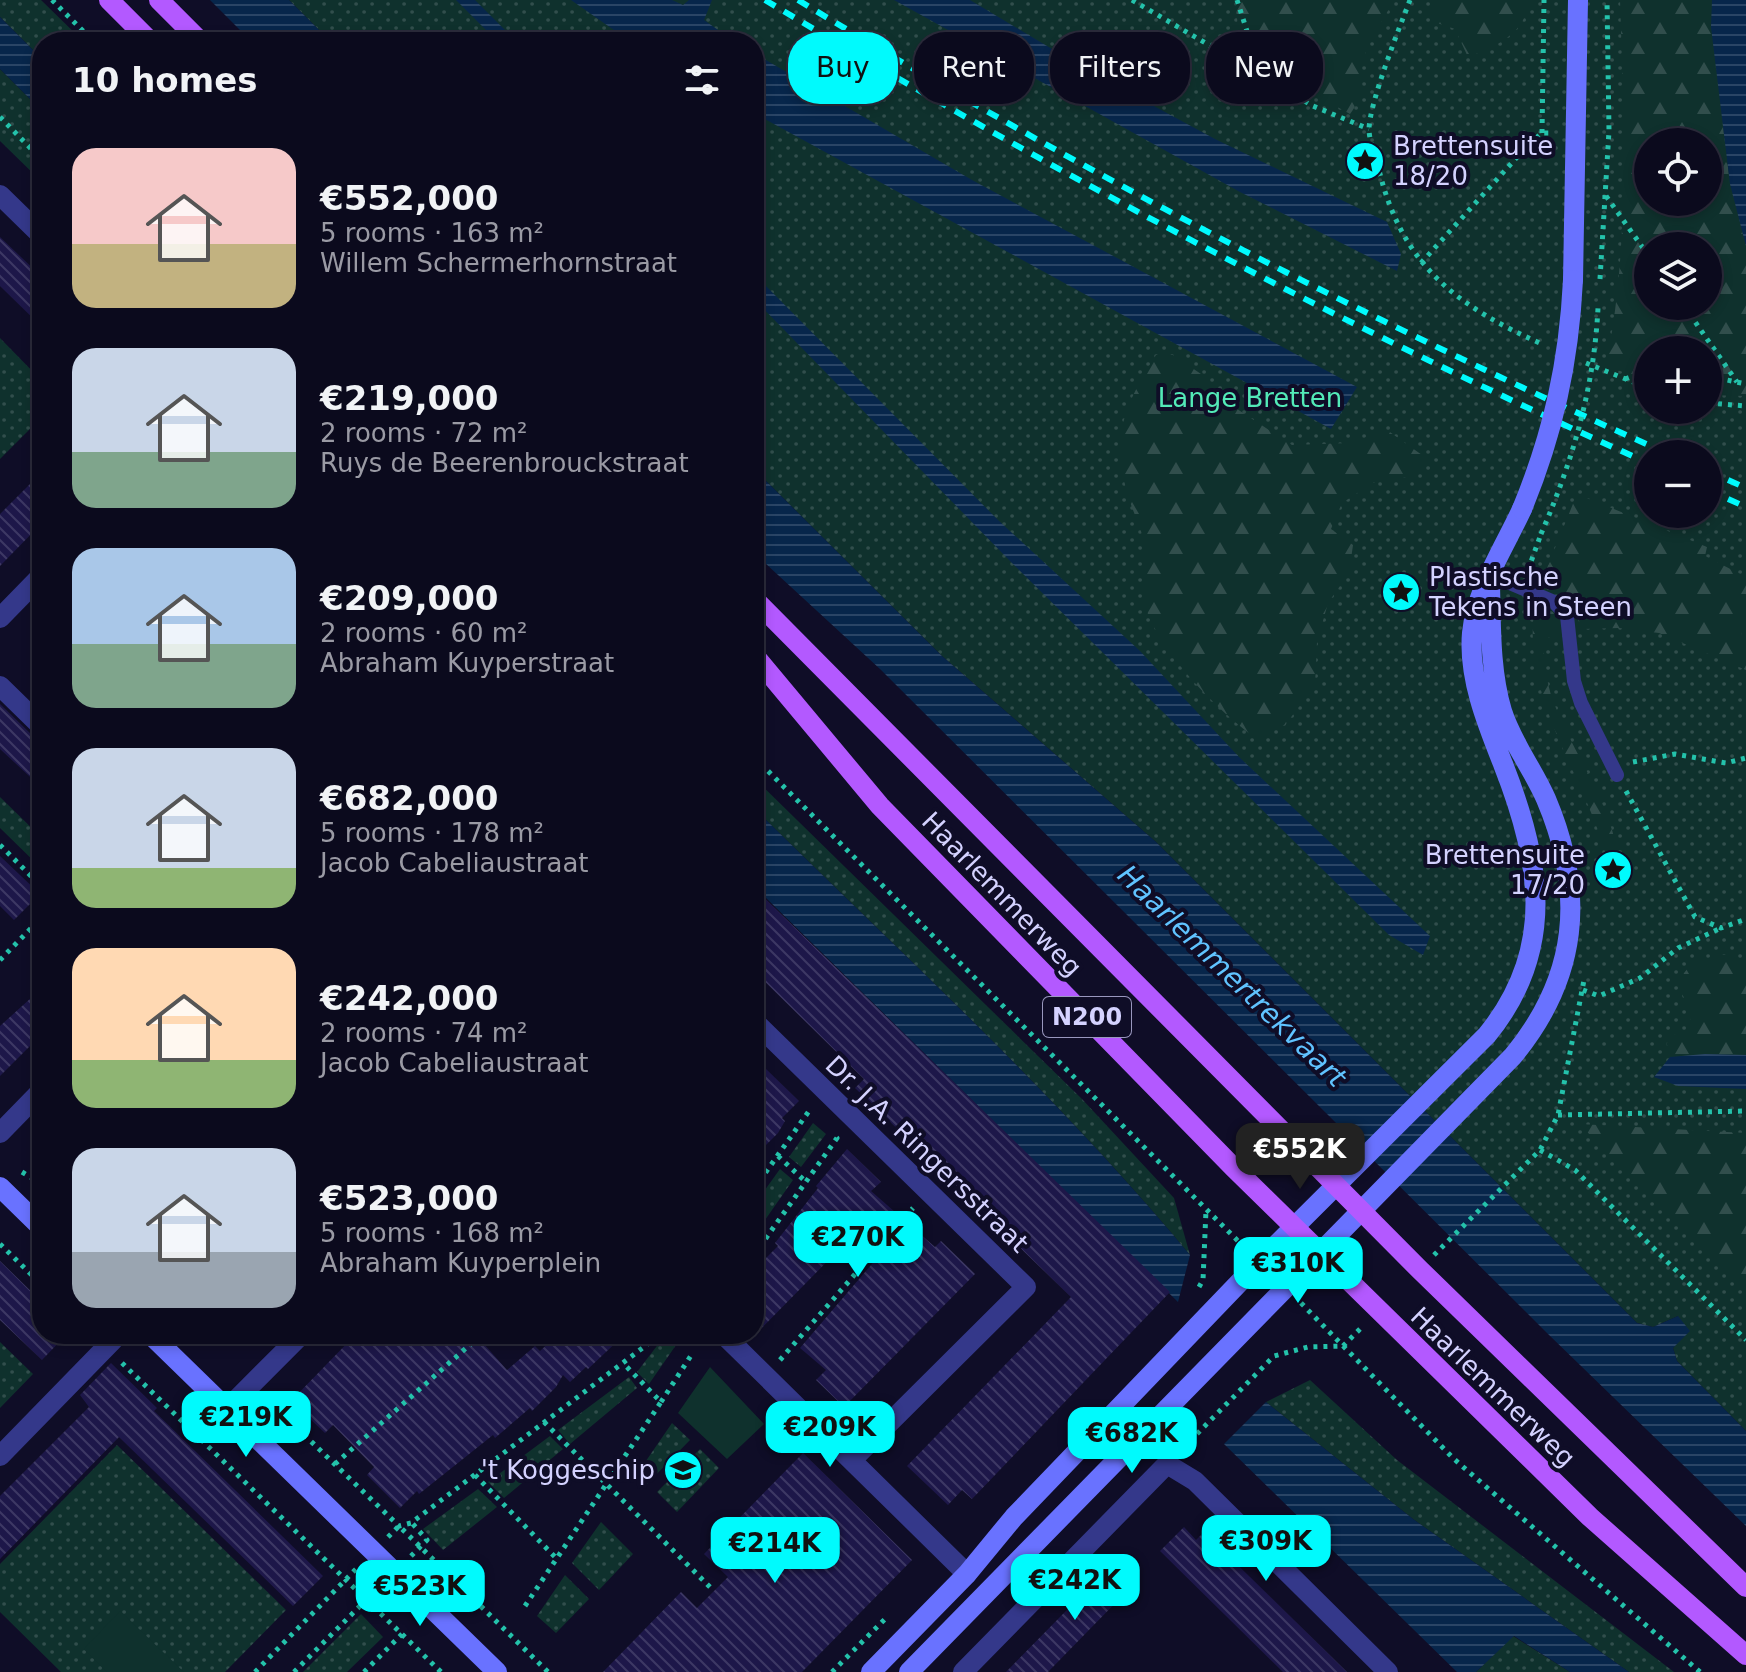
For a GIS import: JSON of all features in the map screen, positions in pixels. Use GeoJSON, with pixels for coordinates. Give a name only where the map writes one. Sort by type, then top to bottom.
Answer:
{"type":"FeatureCollection","features":[{"type":"Feature","properties":{"kind":"main road"},"geometry":{"type":"LineString","coordinates":[[109,0],[141,32]]}},
{"type":"Feature","properties":{"kind":"main road"},"geometry":{"type":"LineString","coordinates":[[159,0],[191,32]]}},
{"type":"Feature","properties":{"kind":"main road","name":"Haarlemmerweg"},"geometry":{"type":"LineString","coordinates":[[764,609],[1361,1210],[1746,1587]]}},
{"type":"Feature","properties":{"kind":"main road","name":"Haarlemmerweg"},"geometry":{"type":"LineString","coordinates":[[764,667],[880,806],[1294,1228],[1590,1517],[1746,1655]]}},
{"type":"Feature","properties":{"kind":"street"},"geometry":{"type":"LineString","coordinates":[[871,1672],[967,1574],[1014,1517],[1259,1262],[1487,1035],[1513,997],[1528,965],[1537,914],[1534,873],[1525,828],[1489,729],[1473,663],[1474,616],[1522,509],[1549,438],[1563,386],[1573,280],[1578,0]]}},
{"type":"Feature","properties":{"kind":"street"},"geometry":{"type":"LineString","coordinates":[[0,195],[32,226]]}},
{"type":"Feature","properties":{"kind":"street"},"geometry":{"type":"LineString","coordinates":[[909,1672],[1513,1056],[1547,1009],[1562,967],[1571,921],[1572,887],[1562,844],[1545,798],[1502,711],[1492,647],[1490,577]]}},
{"type":"Feature","properties":{"kind":"street"},"geometry":{"type":"LineString","coordinates":[[0,618],[32,585]]}},
{"type":"Feature","properties":{"kind":"street"},"geometry":{"type":"LineString","coordinates":[[0,686],[32,717]]}},
{"type":"Feature","properties":{"kind":"street","name":"Dr. J.A. Ringersstraat"},"geometry":{"type":"LineString","coordinates":[[764,1031],[1026,1287],[852,1460]]}},
{"type":"Feature","properties":{"kind":"street"},"geometry":{"type":"LineString","coordinates":[[0,1133],[32,1100]]}},
{"type":"Feature","properties":{"kind":"street"},"geometry":{"type":"LineString","coordinates":[[0,1187],[32,1218]]}},
{"type":"Feature","properties":{"kind":"street"},"geometry":{"type":"LineString","coordinates":[[0,1456],[110,1344]]}},
{"type":"Feature","properties":{"kind":"street"},"geometry":{"type":"LineString","coordinates":[[160,1344],[497,1672]]}},
{"type":"Feature","properties":{"kind":"street"},"geometry":{"type":"LineString","coordinates":[[227,1409],[292,1344]]}},
{"type":"Feature","properties":{"kind":"street"},"geometry":{"type":"LineString","coordinates":[[733,1344],[967,1574]]}},
{"type":"Feature","properties":{"kind":"street"},"geometry":{"type":"LineString","coordinates":[[963,1672],[1167,1464],[1195,1481],[1388,1672]]}},
{"type":"Feature","properties":{"kind":"lane"},"geometry":{"type":"LineString","coordinates":[[1490,577],[1554,602],[1567,616],[1574,681],[1615,770]]}},
{"type":"Feature","properties":{"kind":"path"},"geometry":{"type":"LineString","coordinates":[[52,0],[84,32]]}},
{"type":"Feature","properties":{"kind":"path"},"geometry":{"type":"LineString","coordinates":[[1132,0],[1206,43]]}},
{"type":"Feature","properties":{"kind":"path"},"geometry":{"type":"LineString","coordinates":[[1237,0],[1248,32]]}},
{"type":"Feature","properties":{"kind":"path"},"geometry":{"type":"LineString","coordinates":[[1410,0],[1369,129],[1386,198],[1400,232],[1421,263],[1467,306],[1558,351]]}},
{"type":"Feature","properties":{"kind":"path"},"geometry":{"type":"LineString","coordinates":[[1421,263],[1542,133],[1544,0]]}},
{"type":"Feature","properties":{"kind":"path"},"geometry":{"type":"LineString","coordinates":[[1599,287],[1609,131],[1607,0]]}},
{"type":"Feature","properties":{"kind":"path"},"geometry":{"type":"LineString","coordinates":[[1310,104],[1369,129]]}},
{"type":"Feature","properties":{"kind":"path"},"geometry":{"type":"LineString","coordinates":[[0,117],[32,150]]}},
{"type":"Feature","properties":{"kind":"path"},"geometry":{"type":"LineString","coordinates":[[1605,195],[1634,235]]}},
{"type":"Feature","properties":{"kind":"path"},"geometry":{"type":"LineString","coordinates":[[1694,320],[1737,382]]}},
{"type":"Feature","properties":{"kind":"path"},"geometry":{"type":"LineString","coordinates":[[1584,362],[1634,383]]}},
{"type":"Feature","properties":{"kind":"path"},"geometry":{"type":"LineString","coordinates":[[1624,380],[1634,376]]}},
{"type":"Feature","properties":{"kind":"path"},"geometry":{"type":"LineString","coordinates":[[1722,379],[1746,384]]}},
{"type":"Feature","properties":{"kind":"path"},"geometry":{"type":"LineString","coordinates":[[1722,404],[1746,406]]}},
{"type":"Feature","properties":{"kind":"path"},"geometry":{"type":"LineString","coordinates":[[1522,587],[1541,534]]}},
{"type":"Feature","properties":{"kind":"path"},"geometry":{"type":"LineString","coordinates":[[1721,928],[1695,917],[1615,770],[1675,754],[1726,763],[1746,758]]}},
{"type":"Feature","properties":{"kind":"path"},"geometry":{"type":"LineString","coordinates":[[764,767],[1259,1262]]}},
{"type":"Feature","properties":{"kind":"path"},"geometry":{"type":"LineString","coordinates":[[0,845],[32,877]]}},
{"type":"Feature","properties":{"kind":"path"},"geometry":{"type":"LineString","coordinates":[[1449,1240],[1540,1150],[1558,1115],[1583,990],[1599,996],[1627,984],[1678,948],[1746,919]]}},
{"type":"Feature","properties":{"kind":"path"},"geometry":{"type":"LineString","coordinates":[[0,960],[32,927]]}},
{"type":"Feature","properties":{"kind":"path"},"geometry":{"type":"LineString","coordinates":[[823,1124],[837,1105]]}},
{"type":"Feature","properties":{"kind":"path"},"geometry":{"type":"LineString","coordinates":[[764,1175],[809,1111],[837,1138],[764,1240]]}},
{"type":"Feature","properties":{"kind":"path"},"geometry":{"type":"LineString","coordinates":[[1558,1115],[1746,1111]]}},
{"type":"Feature","properties":{"kind":"path"},"geometry":{"type":"LineString","coordinates":[[1540,1150],[1575,1170],[1746,1340]]}},
{"type":"Feature","properties":{"kind":"path"},"geometry":{"type":"LineString","coordinates":[[778,1156],[806,1182]]}},
{"type":"Feature","properties":{"kind":"path"},"geometry":{"type":"LineString","coordinates":[[765,1375],[928,1192]]}},
{"type":"Feature","properties":{"kind":"path"},"geometry":{"type":"LineString","coordinates":[[0,1244],[32,1275]]}},
{"type":"Feature","properties":{"kind":"path"},"geometry":{"type":"LineString","coordinates":[[116,1344],[441,1672]]}},
{"type":"Feature","properties":{"kind":"path"},"geometry":{"type":"LineString","coordinates":[[335,1464],[471,1344]]}},
{"type":"Feature","properties":{"kind":"path"},"geometry":{"type":"LineString","coordinates":[[255,1672],[399,1526],[411,1523],[648,1344]]}},
{"type":"Feature","properties":{"kind":"path"},"geometry":{"type":"LineString","coordinates":[[1167,1464],[1274,1356],[1308,1347],[1343,1346],[1454,1459],[1700,1672]]}},
{"type":"Feature","properties":{"kind":"path"},"geometry":{"type":"LineString","coordinates":[[525,1606],[692,1354]]}},
{"type":"Feature","properties":{"kind":"path"},"geometry":{"type":"LineString","coordinates":[[623,1363],[661,1402]]}},
{"type":"Feature","properties":{"kind":"path"},"geometry":{"type":"LineString","coordinates":[[247,1389],[259,1392],[279,1409],[548,1672]]}},
{"type":"Feature","properties":{"kind":"path"},"geometry":{"type":"LineString","coordinates":[[544,1422],[714,1591]]}},
{"type":"Feature","properties":{"kind":"path"},"geometry":{"type":"LineString","coordinates":[[475,1475],[556,1558]]}},
{"type":"Feature","properties":{"kind":"path"},"geometry":{"type":"LineString","coordinates":[[294,1672],[427,1540],[411,1523]]}},
{"type":"Feature","properties":{"kind":"path"},"geometry":{"type":"LineString","coordinates":[[364,1672],[402,1634]]}},
{"type":"Feature","properties":{"kind":"green space"},"geometry":{"type":"Polygon","coordinates":[[[0,0],[41,0],[74,32],[32,32],[32,49],[0,17],[0,0]]]}},
{"type":"Feature","properties":{"kind":"green space","name":"Lange Bretten"},"geometry":{"type":"Polygon","coordinates":[[[289,0],[1746,0],[1746,1431],[1677,1361],[1673,1348],[1680,1338],[1678,1316],[1653,1327],[1637,1323],[1156,842],[942,656],[764,479],[764,32],[321,32],[289,0]]]}},
{"type":"Feature","properties":{"kind":"green space"},"geometry":{"type":"Polygon","coordinates":[[[1235,0],[1394,0],[1368,48],[1362,65],[1358,97],[1350,114],[1323,99],[1323,32],[1239,32],[1235,0]]]}},
{"type":"Feature","properties":{"kind":"green space"},"geometry":{"type":"Polygon","coordinates":[[[1430,0],[1528,0],[1526,12],[1516,30],[1488,49],[1468,57],[1455,29],[1431,21],[1430,0]]]}},
{"type":"Feature","properties":{"kind":"green space"},"geometry":{"type":"Polygon","coordinates":[[[1620,0],[1712,0],[1711,27],[1730,184],[1746,246],[1746,396],[1722,395],[1722,336],[1634,336],[1634,376],[1606,366],[1619,275],[1624,138],[1620,0]]]}},
{"type":"Feature","properties":{"kind":"green space"},"geometry":{"type":"Polygon","coordinates":[[[0,69],[32,101],[32,172],[0,141],[0,69]]]}},
{"type":"Feature","properties":{"kind":"green space"},"geometry":{"type":"Polygon","coordinates":[[[0,338],[32,371],[32,427],[0,459],[0,338]]]}},
{"type":"Feature","properties":{"kind":"green space"},"geometry":{"type":"Polygon","coordinates":[[[1156,355],[1173,355],[1201,374],[1231,405],[1292,445],[1350,443],[1387,430],[1429,460],[1414,476],[1373,483],[1342,503],[1331,529],[1353,545],[1349,573],[1328,603],[1317,642],[1315,685],[1286,724],[1257,739],[1208,697],[1176,660],[1162,641],[1145,605],[1143,538],[1129,498],[1120,453],[1129,405],[1156,355]]]}},
{"type":"Feature","properties":{"kind":"green space"},"geometry":{"type":"Polygon","coordinates":[[[1577,494],[1634,517],[1634,528],[1660,528],[1707,547],[1705,556],[1746,577],[1746,618],[1741,633],[1746,645],[1746,670],[1659,633],[1619,628],[1583,629],[1567,597],[1540,585],[1577,494]]]}},
{"type":"Feature","properties":{"kind":"green space"},"geometry":{"type":"Polygon","coordinates":[[[1535,606],[1553,612],[1562,633],[1542,640],[1549,686],[1561,720],[1607,815],[1618,855],[1606,855],[1545,702],[1533,639],[1535,606]]]}},
{"type":"Feature","properties":{"kind":"green space"},"geometry":{"type":"Polygon","coordinates":[[[764,788],[1082,1099],[1174,1198],[1190,1255],[1087,1138],[922,971],[764,818],[764,788]]]}},
{"type":"Feature","properties":{"kind":"green space"},"geometry":{"type":"Polygon","coordinates":[[[0,797],[32,828],[32,859],[0,828],[0,797]]]}},
{"type":"Feature","properties":{"kind":"green space"},"geometry":{"type":"Polygon","coordinates":[[[1734,954],[1746,964],[1746,1055],[1677,1057],[1666,1044],[1673,1035],[1688,1029],[1691,1014],[1681,988],[1685,971],[1699,961],[1734,954]]]}},
{"type":"Feature","properties":{"kind":"green space"},"geometry":{"type":"Polygon","coordinates":[[[813,1123],[826,1134],[801,1167],[789,1157],[813,1123]]]}},
{"type":"Feature","properties":{"kind":"green space"},"geometry":{"type":"Polygon","coordinates":[[[1579,1124],[1746,1133],[1746,1281],[1742,1284],[1579,1124]]]}},
{"type":"Feature","properties":{"kind":"green space"},"geometry":{"type":"Polygon","coordinates":[[[780,1169],[793,1180],[764,1221],[764,1191],[780,1169]]]}},
{"type":"Feature","properties":{"kind":"green space"},"geometry":{"type":"Polygon","coordinates":[[[0,1342],[33,1374],[0,1408],[0,1342]]]}},
{"type":"Feature","properties":{"kind":"green space"},"geometry":{"type":"Polygon","coordinates":[[[658,1344],[677,1344],[649,1384],[637,1372],[658,1344]]]}},
{"type":"Feature","properties":{"kind":"green space"},"geometry":{"type":"Polygon","coordinates":[[[710,1367],[764,1424],[727,1459],[678,1413],[710,1367]]]}},
{"type":"Feature","properties":{"kind":"green space"},"geometry":{"type":"Polygon","coordinates":[[[629,1377],[637,1388],[570,1444],[558,1430],[629,1377]]]}},
{"type":"Feature","properties":{"kind":"green space"},"geometry":{"type":"Polygon","coordinates":[[[1310,1380],[1397,1460],[1674,1672],[1629,1672],[1413,1519],[1266,1402],[1310,1380]]]}},
{"type":"Feature","properties":{"kind":"green space"},"geometry":{"type":"Polygon","coordinates":[[[672,1423],[690,1440],[647,1484],[637,1474],[672,1423]]]}},
{"type":"Feature","properties":{"kind":"green space"},"geometry":{"type":"Polygon","coordinates":[[[550,1436],[563,1449],[504,1498],[488,1482],[550,1436]]]}},
{"type":"Feature","properties":{"kind":"green space"},"geometry":{"type":"Polygon","coordinates":[[[117,1445],[286,1610],[225,1672],[61,1672],[0,1612],[0,1564],[117,1445]]]}},
{"type":"Feature","properties":{"kind":"green space"},"geometry":{"type":"Polygon","coordinates":[[[700,1449],[719,1468],[677,1512],[657,1492],[700,1449]]]}},
{"type":"Feature","properties":{"kind":"green space"},"geometry":{"type":"Polygon","coordinates":[[[478,1489],[497,1507],[443,1550],[423,1529],[478,1489]]]}},
{"type":"Feature","properties":{"kind":"green space"},"geometry":{"type":"Polygon","coordinates":[[[601,1522],[633,1554],[599,1590],[572,1563],[601,1522]]]}},
{"type":"Feature","properties":{"kind":"green space"},"geometry":{"type":"Polygon","coordinates":[[[565,1575],[589,1599],[556,1633],[537,1616],[565,1575]]]}},
{"type":"Feature","properties":{"kind":"green space"},"geometry":{"type":"Polygon","coordinates":[[[120,1611],[184,1672],[107,1672],[84,1649],[120,1611]]]}},
{"type":"Feature","properties":{"kind":"green space"},"geometry":{"type":"Polygon","coordinates":[[[361,1614],[383,1637],[347,1672],[303,1672],[361,1614]]]}},
{"type":"Feature","properties":{"kind":"green space"},"geometry":{"type":"Polygon","coordinates":[[[1513,1636],[1570,1672],[1476,1672],[1513,1636]]]}},
{"type":"Feature","properties":{"kind":"water"},"geometry":{"type":"Polygon","coordinates":[[[210,0],[289,0],[321,32],[242,32],[210,0]]]}},
{"type":"Feature","properties":{"kind":"water"},"geometry":{"type":"Polygon","coordinates":[[[456,0],[475,0],[507,32],[488,32],[456,0]]]}},
{"type":"Feature","properties":{"kind":"water"},"geometry":{"type":"Polygon","coordinates":[[[571,0],[672,0],[683,5],[689,0],[712,0],[704,20],[721,32],[617,32],[571,0]]]}},
{"type":"Feature","properties":{"kind":"water"},"geometry":{"type":"Polygon","coordinates":[[[894,0],[970,0],[1024,32],[952,32],[894,0]]]}},
{"type":"Feature","properties":{"kind":"water"},"geometry":{"type":"Polygon","coordinates":[[[1712,0],[1746,0],[1746,246],[1730,184],[1711,27],[1712,0]]]}},
{"type":"Feature","properties":{"kind":"water"},"geometry":{"type":"Polygon","coordinates":[[[0,17],[32,49],[32,101],[0,69],[0,17]]]}},
{"type":"Feature","properties":{"kind":"water"},"geometry":{"type":"Polygon","coordinates":[[[1034,38],[1050,48],[1050,87],[1034,78],[1034,38]]]}},
{"type":"Feature","properties":{"kind":"water"},"geometry":{"type":"Polygon","coordinates":[[[764,59],[788,73],[788,104],[842,104],[972,180],[1357,387],[1331,429],[764,118],[764,59]]]}},
{"type":"Feature","properties":{"kind":"water"},"geometry":{"type":"Polygon","coordinates":[[[1081,104],[1150,104],[1215,139],[1387,222],[1401,254],[1397,271],[1240,192],[1081,104]]]}},
{"type":"Feature","properties":{"kind":"water"},"geometry":{"type":"Polygon","coordinates":[[[764,284],[998,520],[1140,651],[1239,757],[1430,936],[1423,955],[1389,935],[1010,561],[764,309],[764,284]]]}},
{"type":"Feature","properties":{"kind":"water","name":"Haarlemmertrekvaart"},"geometry":{"type":"Polygon","coordinates":[[[764,479],[942,656],[1156,842],[1637,1323],[1653,1327],[1678,1316],[1690,1331],[1673,1348],[1677,1361],[1746,1431],[1746,1526],[1547,1333],[880,669],[764,562],[764,479]]]}},
{"type":"Feature","properties":{"kind":"water"},"geometry":{"type":"Polygon","coordinates":[[[764,818],[1033,1082],[1190,1255],[1178,1302],[764,896],[764,818]]]}},
{"type":"Feature","properties":{"kind":"water"},"geometry":{"type":"Polygon","coordinates":[[[1746,1055],[1746,1089],[1678,1086],[1654,1077],[1670,1057],[1746,1055]]]}},
{"type":"Feature","properties":{"kind":"water"},"geometry":{"type":"Polygon","coordinates":[[[1266,1402],[1413,1519],[1629,1672],[1570,1672],[1514,1636],[1476,1672],[1457,1672],[1224,1444],[1266,1402]]]}},
{"type":"Feature","properties":{"kind":"building"},"geometry":{"type":"Polygon","coordinates":[[[0,237],[32,267],[32,317],[0,286],[0,237]]]}},
{"type":"Feature","properties":{"kind":"building"},"geometry":{"type":"Polygon","coordinates":[[[30,484],[32,533],[0,566],[0,514],[30,484]]]}},
{"type":"Feature","properties":{"kind":"building"},"geometry":{"type":"Polygon","coordinates":[[[0,704],[32,735],[32,779],[0,749],[0,704]]]}},
{"type":"Feature","properties":{"kind":"building"},"geometry":{"type":"Polygon","coordinates":[[[0,856],[32,886],[32,902],[14,920],[0,906],[0,856]]]}},
{"type":"Feature","properties":{"kind":"building"},"geometry":{"type":"Polygon","coordinates":[[[764,898],[1170,1292],[972,1499],[962,1490],[948,1505],[907,1466],[1071,1297],[855,1088],[864,1079],[764,981],[764,898]]]}},
{"type":"Feature","properties":{"kind":"building"},"geometry":{"type":"Polygon","coordinates":[[[32,997],[32,1044],[0,1076],[0,1026],[32,997]]]}},
{"type":"Feature","properties":{"kind":"building"},"geometry":{"type":"Polygon","coordinates":[[[764,1069],[799,1101],[782,1118],[785,1121],[778,1133],[764,1147],[764,1069]]]}},
{"type":"Feature","properties":{"kind":"building"},"geometry":{"type":"Polygon","coordinates":[[[847,1149],[881,1182],[871,1191],[935,1247],[941,1241],[975,1274],[844,1407],[816,1380],[826,1370],[800,1348],[883,1251],[859,1229],[764,1326],[764,1260],[778,1246],[775,1243],[818,1188],[816,1186],[847,1149]]]}},
{"type":"Feature","properties":{"kind":"building"},"geometry":{"type":"Polygon","coordinates":[[[0,1261],[32,1292],[32,1344],[57,1344],[42,1360],[0,1320],[0,1261]]]}},
{"type":"Feature","properties":{"kind":"building"},"geometry":{"type":"Polygon","coordinates":[[[346,1344],[484,1344],[507,1370],[535,1346],[540,1351],[547,1344],[614,1344],[570,1382],[563,1375],[556,1387],[532,1411],[530,1408],[495,1438],[493,1435],[419,1494],[417,1491],[400,1508],[367,1475],[374,1467],[333,1425],[325,1433],[291,1401],[346,1344]]]}},
{"type":"Feature","properties":{"kind":"building"},"geometry":{"type":"Polygon","coordinates":[[[111,1363],[157,1408],[154,1411],[323,1576],[293,1606],[119,1437],[0,1559],[0,1496],[89,1407],[80,1395],[111,1363]]]}},
{"type":"Feature","properties":{"kind":"building"},"geometry":{"type":"Polygon","coordinates":[[[803,1453],[912,1560],[802,1672],[603,1672],[681,1592],[697,1608],[728,1577],[704,1554],[803,1453]]]}},
{"type":"Feature","properties":{"kind":"building"},"geometry":{"type":"Polygon","coordinates":[[[1184,1527],[1196,1540],[1204,1532],[1347,1672],[1283,1672],[1160,1551],[1184,1527]]]}},
{"type":"Feature","properties":{"kind":"building"},"geometry":{"type":"Polygon","coordinates":[[[1114,1562],[1135,1583],[1048,1672],[1006,1672],[1114,1562]]]}},
{"type":"Feature","properties":{"kind":"railway"},"geometry":{"type":"LineString","coordinates":[[765,0],[981,125],[1200,245],[1422,357],[1634,457]]}},
{"type":"Feature","properties":{"kind":"railway"},"geometry":{"type":"LineString","coordinates":[[798,0],[1117,184],[1336,297],[1638,440]]}},
{"type":"Feature","properties":{"kind":"railway"},"geometry":{"type":"LineString","coordinates":[[1722,477],[1746,488]]}},
{"type":"Feature","properties":{"kind":"railway"},"geometry":{"type":"LineString","coordinates":[[1722,496],[1746,507]]}},
{"type":"Feature","properties":{"kind":"place","name":"Brettensuite 18/20"},"geometry":{"type":"Point","coordinates":[1365,161]}},
{"type":"Feature","properties":{"kind":"place","name":"Plastische Tekens in Steen"},"geometry":{"type":"Point","coordinates":[1401,592]}},
{"type":"Feature","properties":{"kind":"place","name":"Brettensuite 17/20"},"geometry":{"type":"Point","coordinates":[1613,870]}},
{"type":"Feature","properties":{"kind":"place","name":"'t Koggeschip"},"geometry":{"type":"Point","coordinates":[683,1470]}}]}
